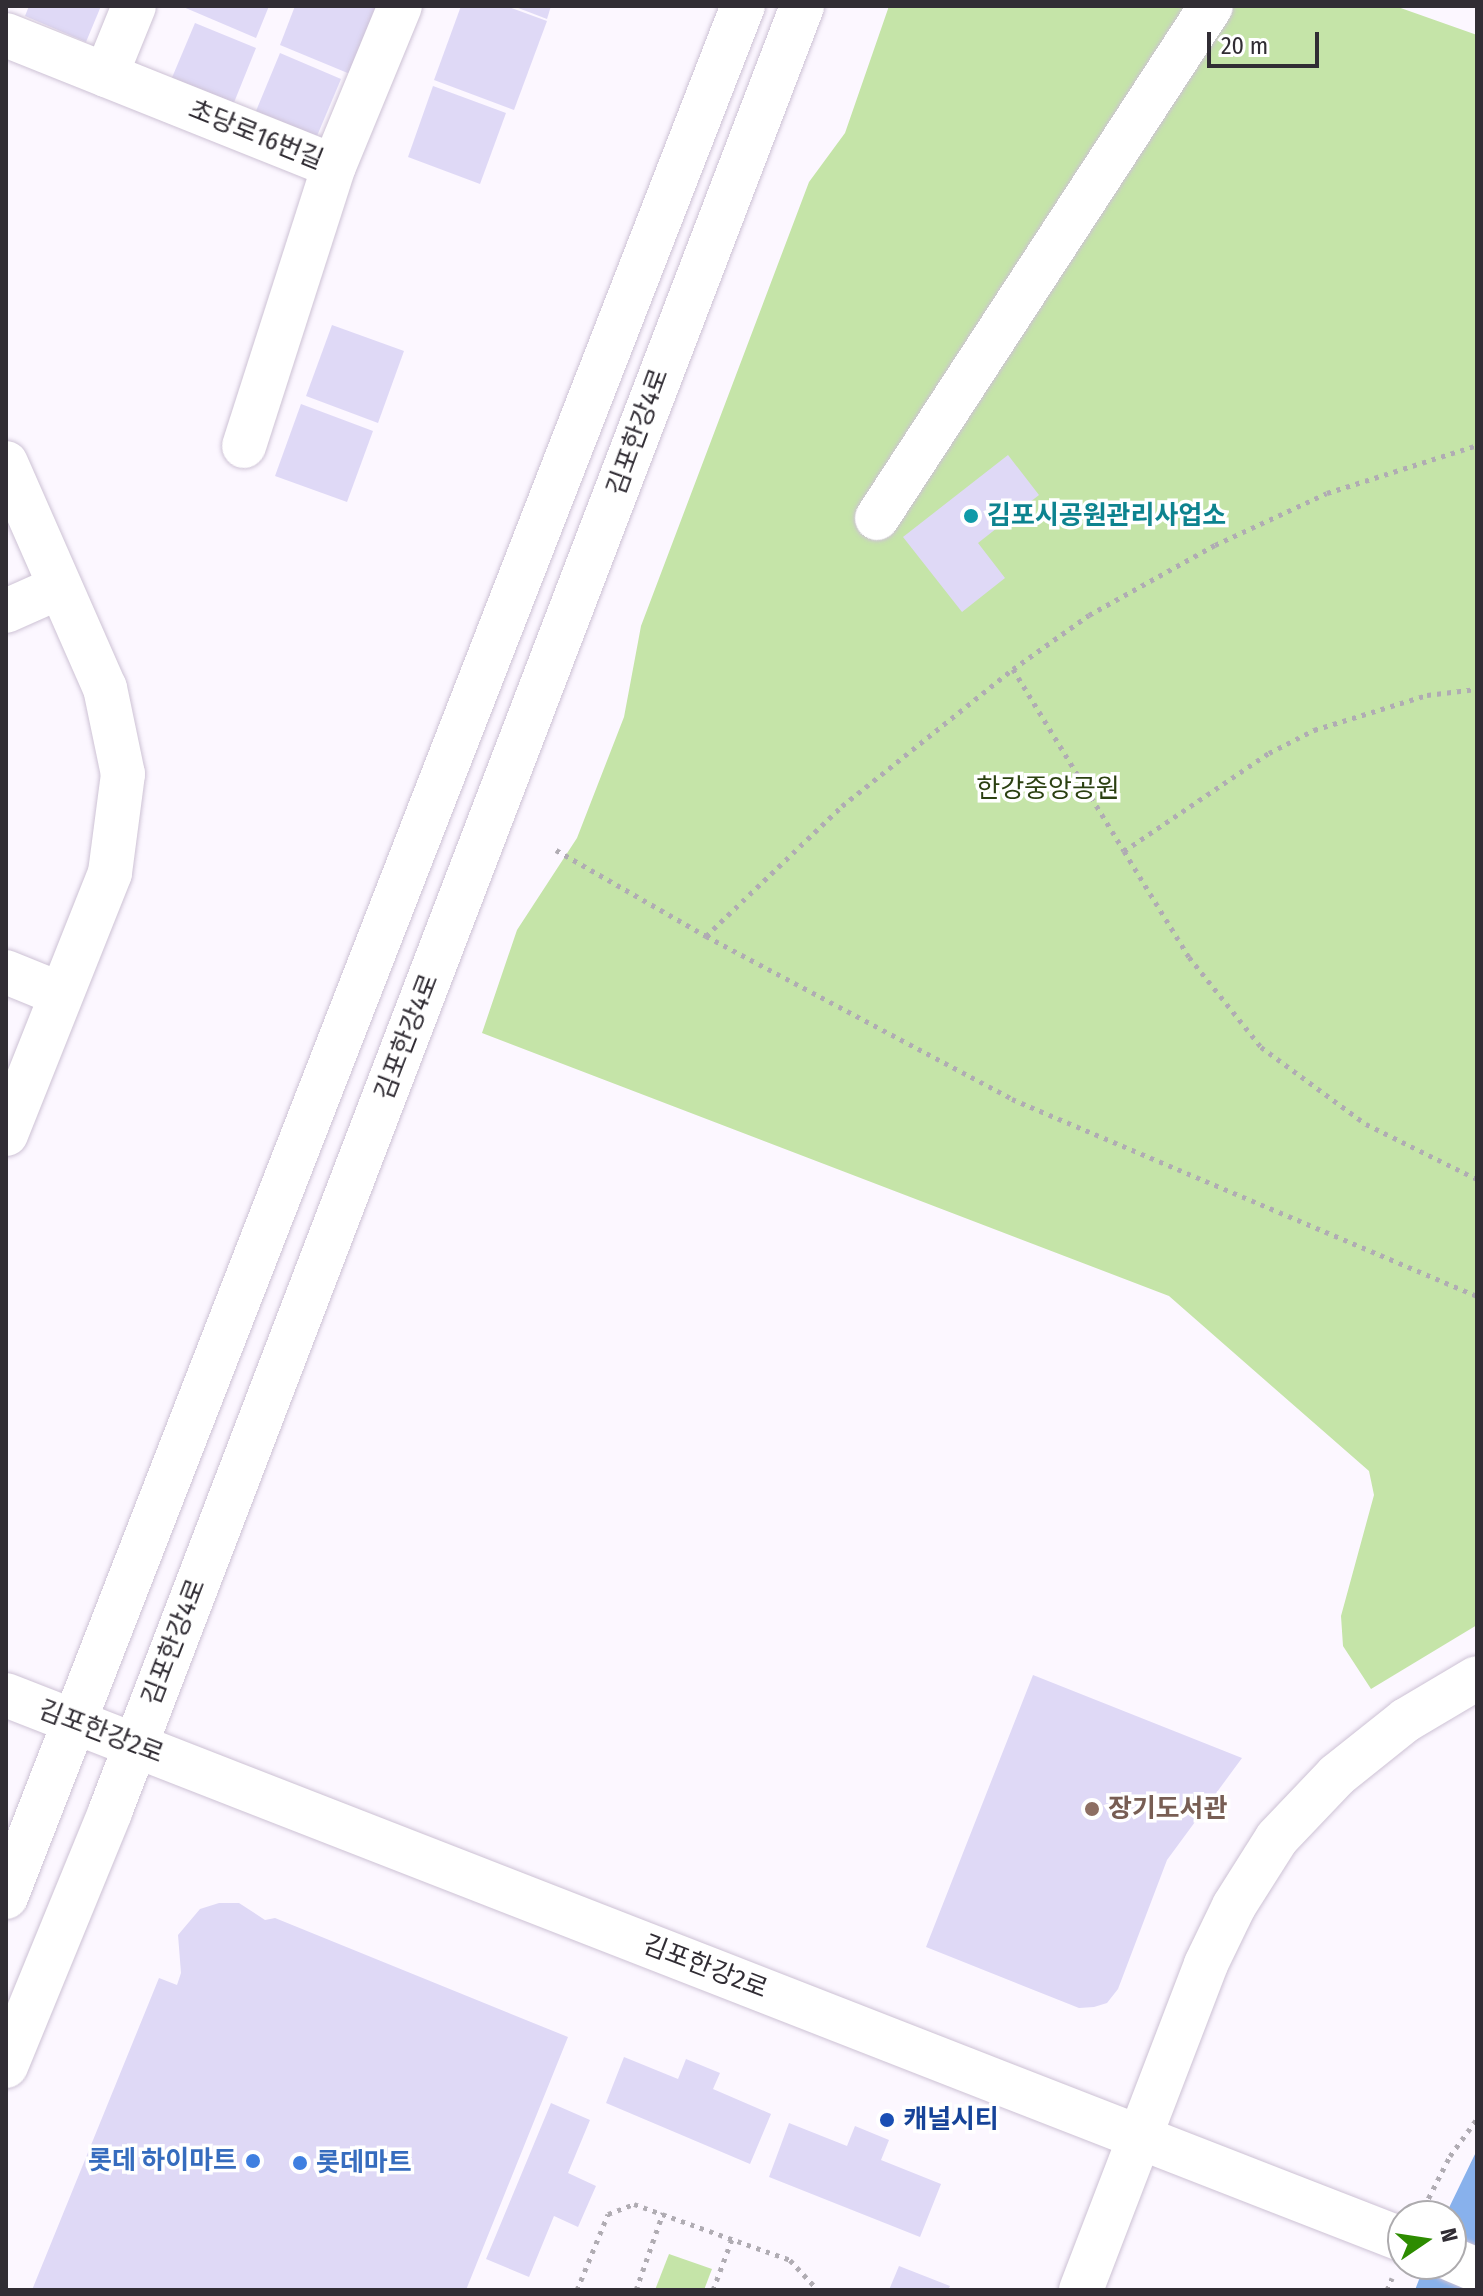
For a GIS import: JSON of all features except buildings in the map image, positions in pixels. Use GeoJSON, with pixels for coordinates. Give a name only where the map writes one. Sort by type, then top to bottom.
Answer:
{"type":"FeatureCollection","features":[{"type":"Feature","properties":{"kind":"street"},"geometry":{"type":"LineString","coordinates":[[106,75],[134,6]]}},
{"type":"Feature","properties":{"kind":"street","name":"초당로16번길"},"geometry":{"type":"LineString","coordinates":[[6,35],[334,166],[400,6]]}},
{"type":"Feature","properties":{"kind":"street"},"geometry":{"type":"LineString","coordinates":[[6,1897],[743,6]]}},
{"type":"Feature","properties":{"kind":"street","name":"김포한강4로"},"geometry":{"type":"LineString","coordinates":[[6,2066],[135,1745],[802,6]]}},
{"type":"Feature","properties":{"kind":"street"},"geometry":{"type":"LineString","coordinates":[[877,518],[1211,6]]}},
{"type":"Feature","properties":{"kind":"street"},"geometry":{"type":"LineString","coordinates":[[244,446],[334,166]]}},
{"type":"Feature","properties":{"kind":"street"},"geometry":{"type":"LineString","coordinates":[[6,463],[105,688],[123,774],[110,873],[6,1134]]}},
{"type":"Feature","properties":{"kind":"street"},"geometry":{"type":"LineString","coordinates":[[6,611],[60,587]]}},
{"type":"Feature","properties":{"kind":"street"},"geometry":{"type":"LineString","coordinates":[[6,972],[60,994]]}},
{"type":"Feature","properties":{"kind":"street"},"geometry":{"type":"LineString","coordinates":[[1081,2290],[1138,2135],[1234,1906],[1277,1838],[1337,1775],[1406,1720],[1477,1678]]}},
{"type":"Feature","properties":{"kind":"street","name":"김포한강2로"},"geometry":{"type":"LineString","coordinates":[[6,1695],[1387,2234]]}},
{"type":"Feature","properties":{"kind":"path"},"geometry":{"type":"LineString","coordinates":[[706,936],[842,806],[1013,669],[1089,615],[1215,545],[1327,493],[1477,445]]}},
{"type":"Feature","properties":{"kind":"path"},"geometry":{"type":"LineString","coordinates":[[1013,669],[1189,957],[1261,1047],[1366,1124],[1477,1179]]}},
{"type":"Feature","properties":{"kind":"path"},"geometry":{"type":"LineString","coordinates":[[1124,851],[1256,761],[1314,730],[1427,695],[1477,689]]}},
{"type":"Feature","properties":{"kind":"path"},"geometry":{"type":"LineString","coordinates":[[556,850],[706,936],[1012,1099],[1477,1296]]}},
{"type":"Feature","properties":{"kind":"path"},"geometry":{"type":"LineString","coordinates":[[1427,2200],[1450,2156],[1477,2119]]}},
{"type":"Feature","properties":{"kind":"path"},"geometry":{"type":"LineString","coordinates":[[577,2290],[608,2214],[634,2204],[790,2260],[818,2290]]}},
{"type":"Feature","properties":{"kind":"path"},"geometry":{"type":"LineString","coordinates":[[636,2290],[663,2213]]}},
{"type":"Feature","properties":{"kind":"path"},"geometry":{"type":"LineString","coordinates":[[713,2290],[732,2239]]}},
{"type":"Feature","properties":{"kind":"green space","name":"한강중앙공원"},"geometry":{"type":"Polygon","coordinates":[[[889,6],[1395,6],[1477,35],[1477,1625],[1371,1689],[1343,1646],[1341,1616],[1374,1495],[1369,1471],[1169,1296],[482,1033],[517,930],[577,838],[624,717],[641,626],[809,182],[845,133],[889,6]]]}},
{"type":"Feature","properties":{"kind":"green space"},"geometry":{"type":"Polygon","coordinates":[[[669,2254],[712,2269],[704,2290],[655,2290],[669,2254]]]}},
{"type":"Feature","properties":{"kind":"water"},"geometry":{"type":"Polygon","coordinates":[[[1477,2150],[1477,2290],[1415,2290],[1419,2280],[1467,2280],[1467,2200],[1453,2200],[1477,2150]]]}},
{"type":"Feature","properties":{"kind":"place","name":"김포시공원관리사업소"},"geometry":{"type":"Point","coordinates":[971,516]}},
{"type":"Feature","properties":{"kind":"place","name":"장기도서관"},"geometry":{"type":"Point","coordinates":[1092,1809]}},
{"type":"Feature","properties":{"kind":"place","name":"캐널시티"},"geometry":{"type":"Point","coordinates":[887,2120]}},
{"type":"Feature","properties":{"kind":"place","name":"롯데 하이마트"},"geometry":{"type":"Point","coordinates":[253,2161]}},
{"type":"Feature","properties":{"kind":"place","name":"롯데마트"},"geometry":{"type":"Point","coordinates":[300,2163]}}]}
